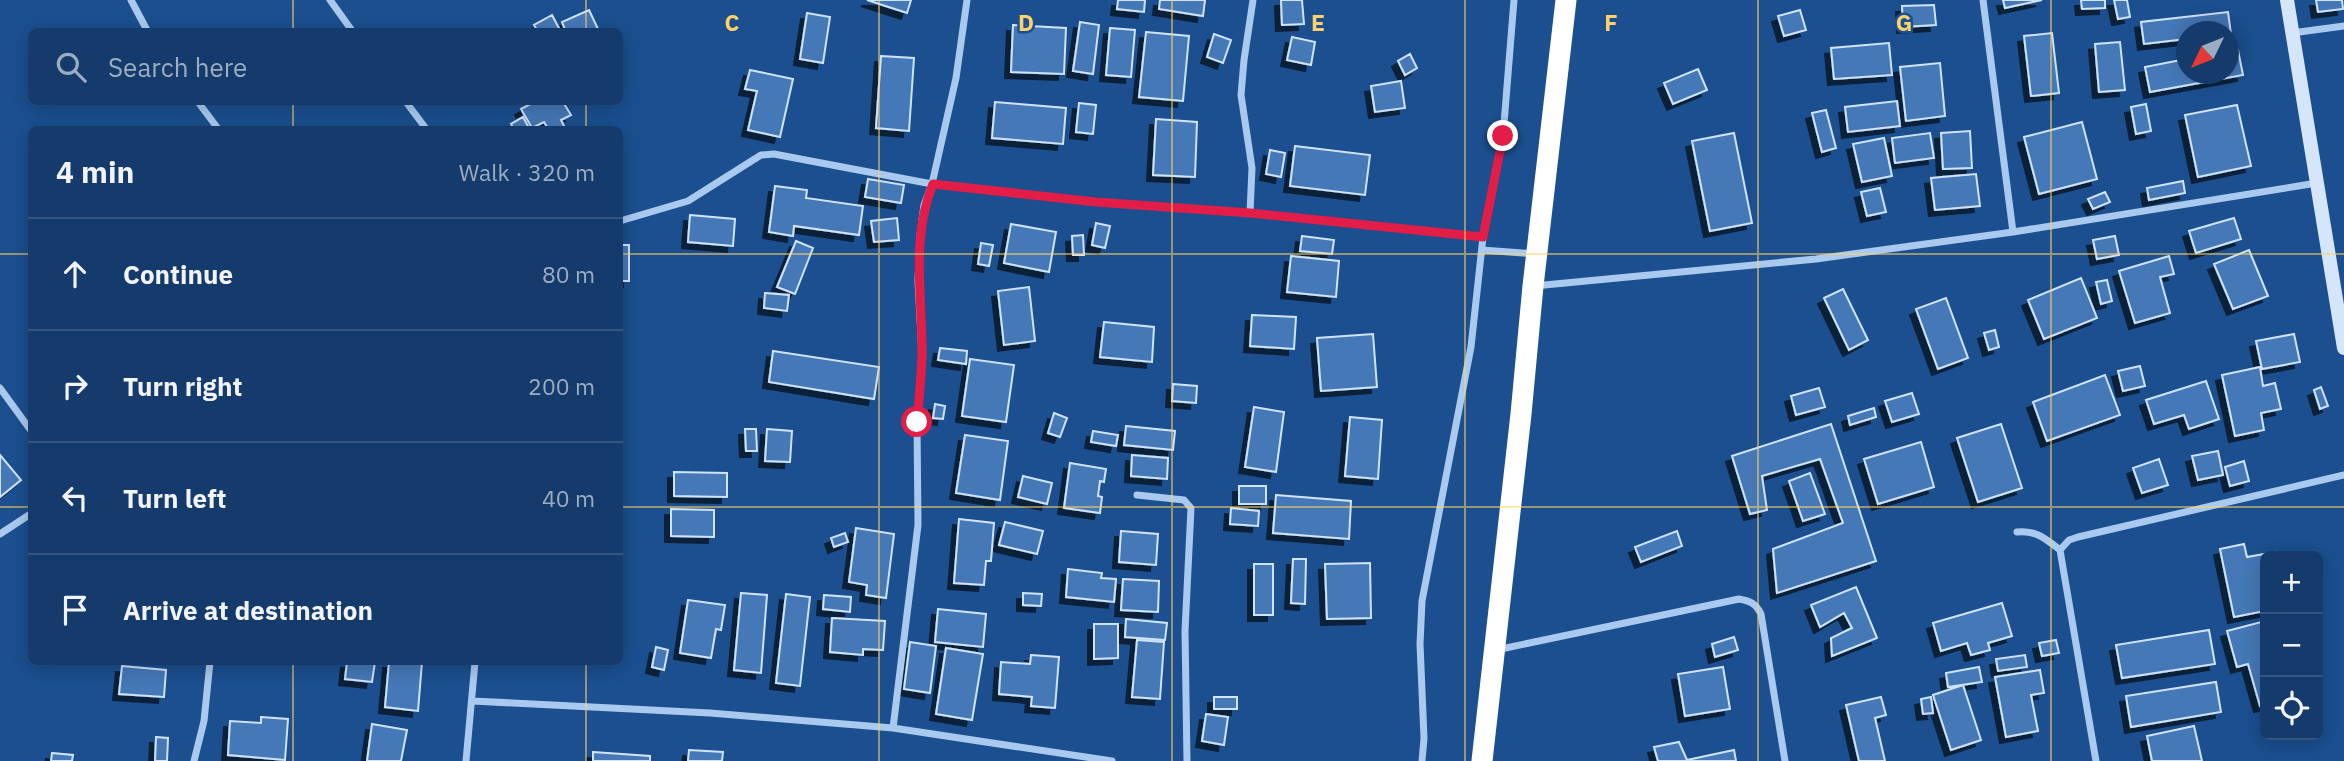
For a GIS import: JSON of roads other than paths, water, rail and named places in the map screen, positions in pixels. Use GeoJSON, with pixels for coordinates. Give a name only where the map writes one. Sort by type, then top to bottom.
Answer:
{"type":"FeatureCollection","features":[{"type":"Feature","properties":{"kind":"highway"},"geometry":{"type":"LineString","coordinates":[[1482,761],[1566,0]]}},
{"type":"Feature","properties":{"kind":"street"},"geometry":{"type":"LineString","coordinates":[[131,0],[146,28]]}},
{"type":"Feature","properties":{"kind":"street"},"geometry":{"type":"LineString","coordinates":[[330,0],[350,28]]}},
{"type":"Feature","properties":{"kind":"street"},"geometry":{"type":"LineString","coordinates":[[893,728],[918,525],[917,422],[922,356],[918,281],[920,235],[924,205],[933,184],[956,78],[967,0]]}},
{"type":"Feature","properties":{"kind":"street"},"geometry":{"type":"LineString","coordinates":[[1250,213],[1252,168],[1241,95],[1253,0]]}},
{"type":"Feature","properties":{"kind":"street"},"geometry":{"type":"LineString","coordinates":[[1422,761],[1422,601],[1471,347],[1483,237],[1503,136],[1514,0]]}},
{"type":"Feature","properties":{"kind":"street"},"geometry":{"type":"LineString","coordinates":[[1983,0],[2013,232]]}},
{"type":"Feature","properties":{"kind":"street"},"geometry":{"type":"LineString","coordinates":[[2287,0],[2344,348]]}},
{"type":"Feature","properties":{"kind":"street"},"geometry":{"type":"LineString","coordinates":[[2292,33],[2344,26]]}},
{"type":"Feature","properties":{"kind":"street"},"geometry":{"type":"LineString","coordinates":[[200,105],[216,126]]}},
{"type":"Feature","properties":{"kind":"street"},"geometry":{"type":"LineString","coordinates":[[408,105],[424,126]]}},
{"type":"Feature","properties":{"kind":"street"},"geometry":{"type":"LineString","coordinates":[[623,220],[688,201],[761,155],[774,154],[933,184],[1096,202],[1250,213],[1483,237]]}},
{"type":"Feature","properties":{"kind":"street"},"geometry":{"type":"LineString","coordinates":[[1533,286],[1816,259],[2013,232],[2317,183]]}},
{"type":"Feature","properties":{"kind":"street"},"geometry":{"type":"LineString","coordinates":[[1482,250],[1536,254]]}},
{"type":"Feature","properties":{"kind":"street"},"geometry":{"type":"LineString","coordinates":[[0,388],[28,426]]}},
{"type":"Feature","properties":{"kind":"street"},"geometry":{"type":"LineString","coordinates":[[2060,550],[2069,540],[2078,537],[2344,475]]}},
{"type":"Feature","properties":{"kind":"street"},"geometry":{"type":"LineString","coordinates":[[1137,495],[1184,500],[1191,508],[1185,631],[1187,761]]}},
{"type":"Feature","properties":{"kind":"street"},"geometry":{"type":"LineString","coordinates":[[0,534],[28,516]]}},
{"type":"Feature","properties":{"kind":"street"},"geometry":{"type":"LineString","coordinates":[[2017,532],[2029,531],[2042,536],[2060,550],[2096,761]]}},
{"type":"Feature","properties":{"kind":"street"},"geometry":{"type":"LineString","coordinates":[[1494,650],[1739,599],[1750,601],[1761,614],[1785,761]]}},
{"type":"Feature","properties":{"kind":"street"},"geometry":{"type":"LineString","coordinates":[[194,761],[204,721],[210,665]]}},
{"type":"Feature","properties":{"kind":"street"},"geometry":{"type":"LineString","coordinates":[[466,761],[475,665]]}},
{"type":"Feature","properties":{"kind":"street"},"geometry":{"type":"LineString","coordinates":[[473,701],[710,712],[893,728],[1112,761]]}}]}
